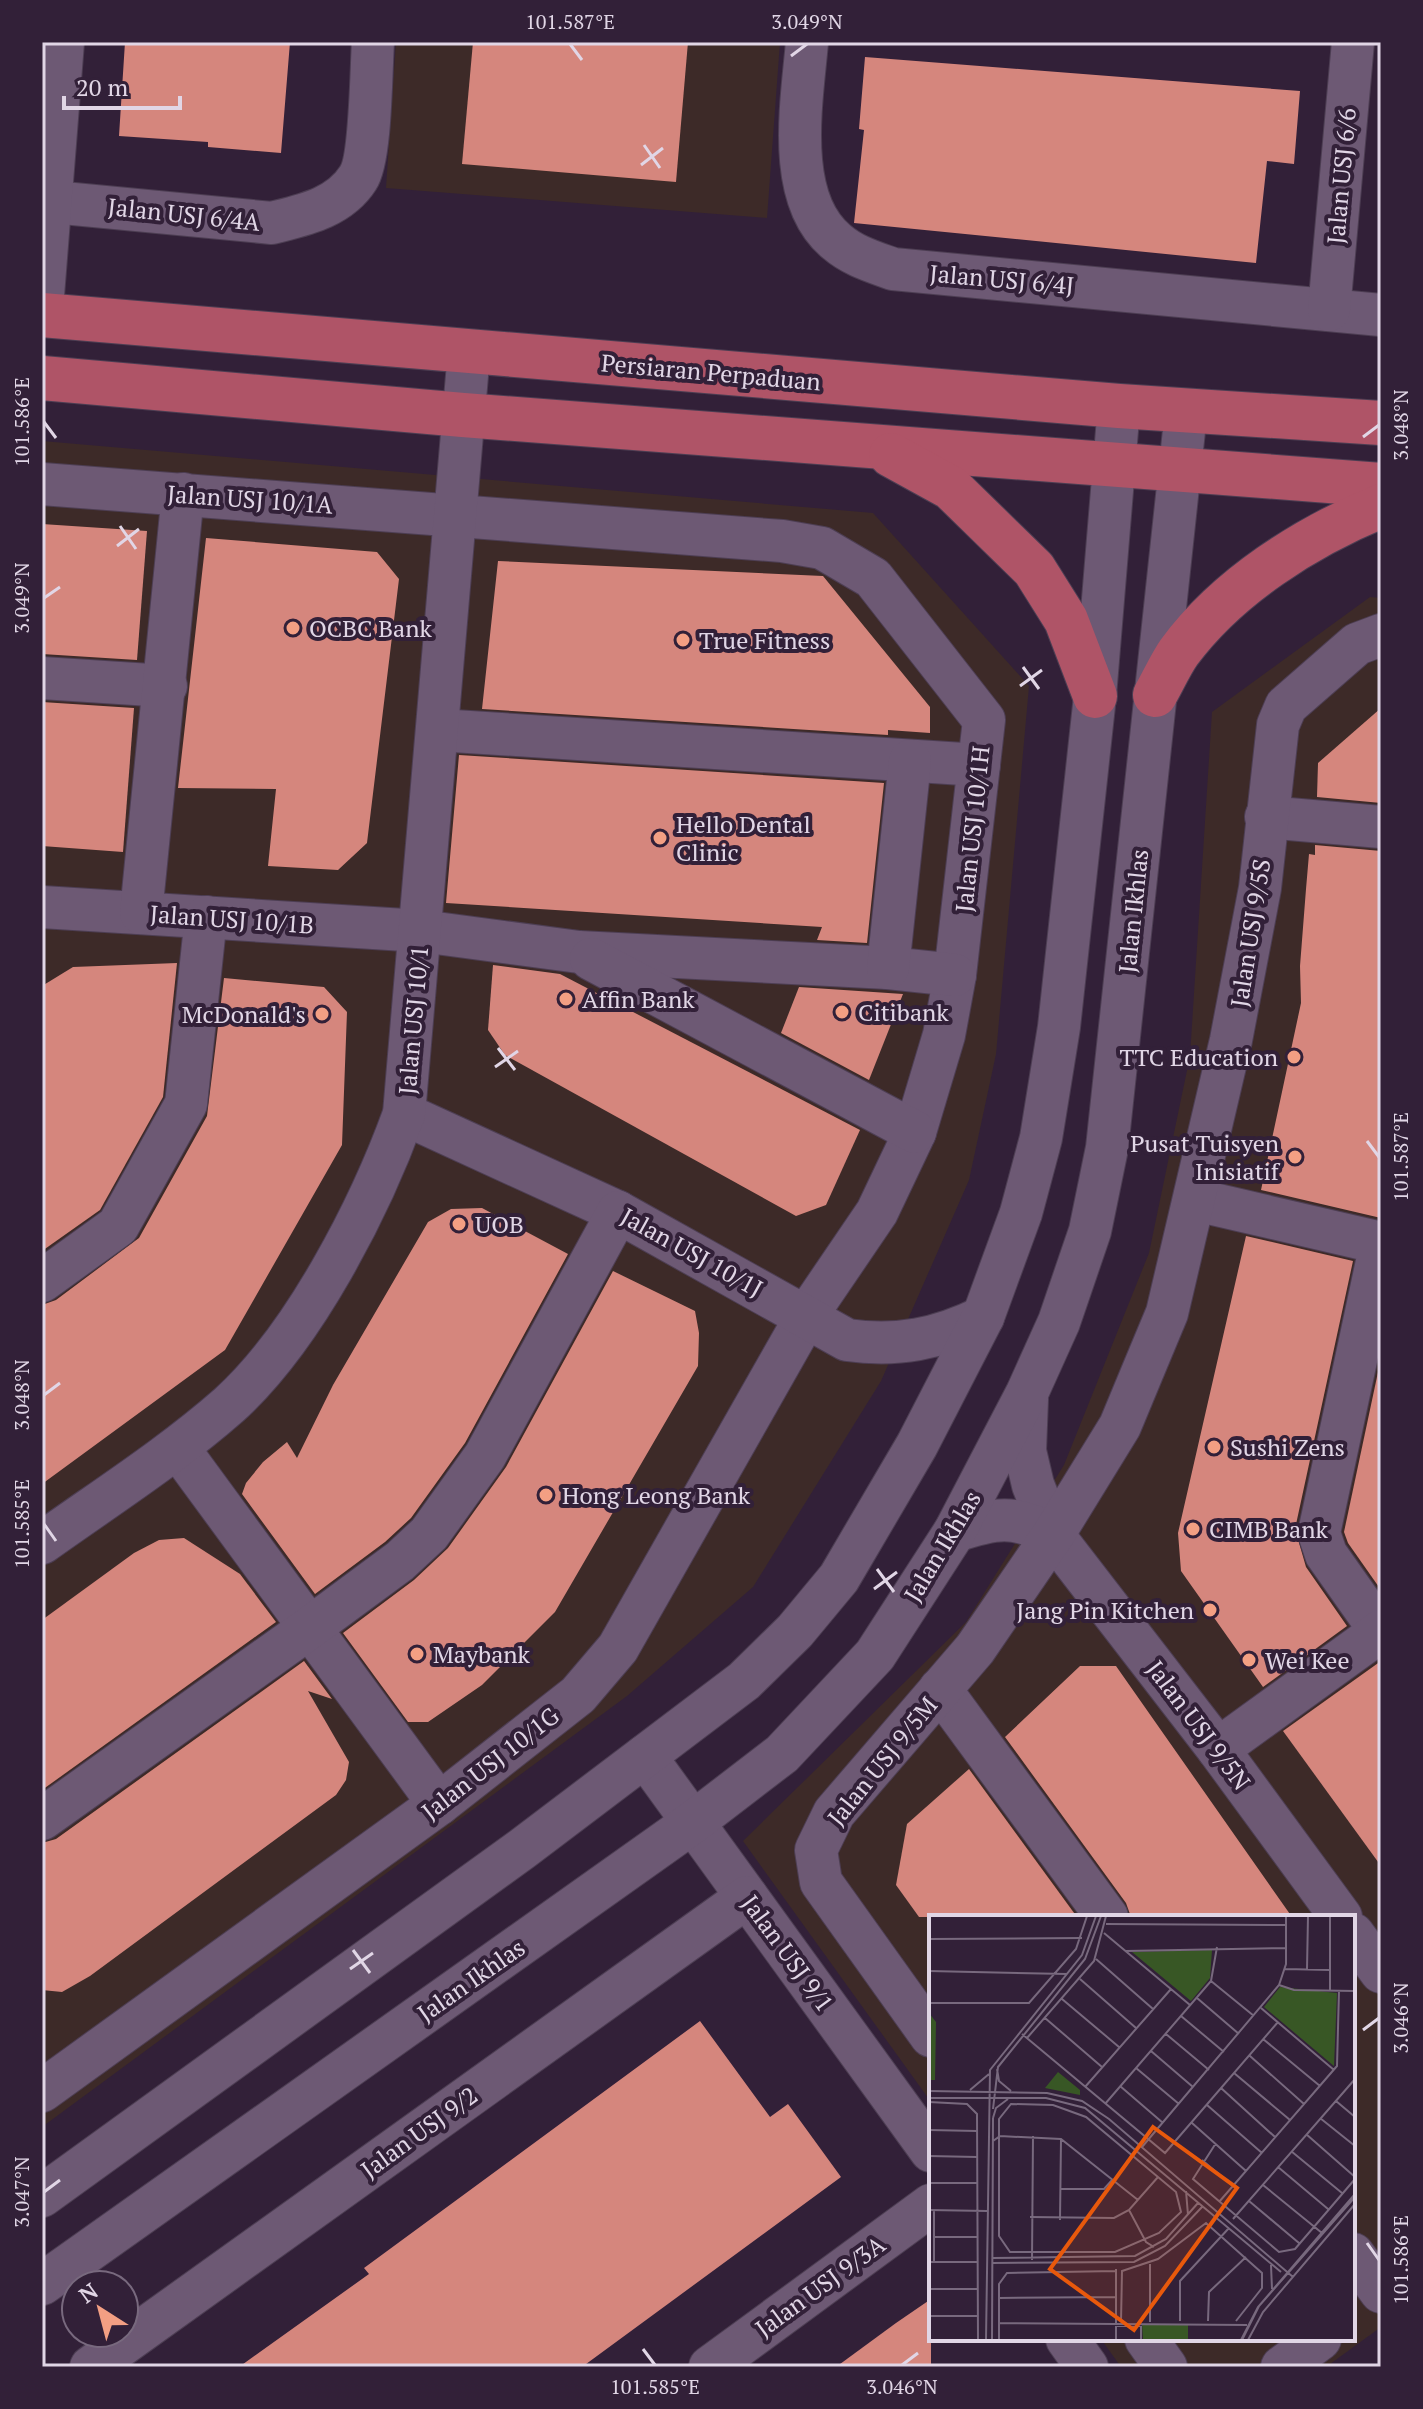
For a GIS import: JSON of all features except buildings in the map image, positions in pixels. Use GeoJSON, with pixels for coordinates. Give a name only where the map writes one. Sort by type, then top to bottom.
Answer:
{"type":"FeatureCollection","features":[{"type":"Feature","properties":{"kind":"main road","name":"Persiaran Perpaduan"},"geometry":{"type":"LineString","coordinates":[[42,315],[1186,412],[1381,423]]}},
{"type":"Feature","properties":{"kind":"main road"},"geometry":{"type":"LineString","coordinates":[[42,378],[463,415],[1381,485]]}},
{"type":"Feature","properties":{"kind":"main road"},"geometry":{"type":"LineString","coordinates":[[878,448],[951,488],[1034,569],[1066,620],[1095,696]]}},
{"type":"Feature","properties":{"kind":"main road"},"geometry":{"type":"LineString","coordinates":[[1155,695],[1179,653],[1240,590],[1320,535],[1381,506]]}},
{"type":"Feature","properties":{"kind":"street"},"geometry":{"type":"LineString","coordinates":[[42,308],[46,201],[63,42]]}},
{"type":"Feature","properties":{"kind":"street","name":"Jalan USJ 6/4A"},"geometry":{"type":"LineString","coordinates":[[46,201],[272,223],[309,214],[337,200],[360,177],[366,145],[373,42]]}},
{"type":"Feature","properties":{"kind":"street","name":"Jalan USJ 6/4J"},"geometry":{"type":"LineString","coordinates":[[807,42],[799,139],[804,178],[816,213],[835,241],[859,256],[893,269],[1381,315]]}},
{"type":"Feature","properties":{"kind":"street","name":"Jalan USJ 6/6"},"geometry":{"type":"LineString","coordinates":[[1329,310],[1353,42]]}},
{"type":"Feature","properties":{"kind":"street","name":"Jalan USJ 10/1"},"geometry":{"type":"LineString","coordinates":[[45,1535],[178,1448],[232,1402],[298,1328],[384,1168],[404,1114],[469,352]]}},
{"type":"Feature","properties":{"kind":"street"},"geometry":{"type":"LineString","coordinates":[[42,2196],[522,1849],[744,1681],[795,1631],[839,1578],[917,1445],[983,1317],[1021,1213],[1041,1138],[1059,1027],[1095,696],[1119,406]]}},
{"type":"Feature","properties":{"kind":"street","name":"Jalan Ikhlas"},"geometry":{"type":"LineString","coordinates":[[42,2284],[692,1823],[782,1754],[875,1655],[955,1531],[1027,1393],[1059,1322],[1090,1231],[1107,1148],[1186,412]]}},
{"type":"Feature","properties":{"kind":"street","name":"Jalan USJ 10/1A"},"geometry":{"type":"LineString","coordinates":[[42,484],[457,515]]}},
{"type":"Feature","properties":{"kind":"street"},"geometry":{"type":"LineString","coordinates":[[141,913],[183,494]]}},
{"type":"Feature","properties":{"kind":"street","name":"Jalan USJ 10/1H"},"geometry":{"type":"LineString","coordinates":[[457,515],[782,541],[822,548],[873,578],[984,720],[955,975],[944,1035],[915,1132],[877,1212],[807,1315]]}},
{"type":"Feature","properties":{"kind":"street","name":"Jalan USJ 9/5S"},"geometry":{"type":"LineString","coordinates":[[1053,1535],[1120,1426],[1167,1313],[1196,1200],[1260,888],[1274,744],[1286,706],[1357,644],[1381,635]]}},
{"type":"Feature","properties":{"kind":"street"},"geometry":{"type":"LineString","coordinates":[[42,678],[166,686]]}},
{"type":"Feature","properties":{"kind":"street"},"geometry":{"type":"LineString","coordinates":[[438,730],[979,765]]}},
{"type":"Feature","properties":{"kind":"street"},"geometry":{"type":"LineString","coordinates":[[888,968],[910,761]]}},
{"type":"Feature","properties":{"kind":"street"},"geometry":{"type":"LineString","coordinates":[[1266,817],[1381,827]]}},
{"type":"Feature","properties":{"kind":"street","name":"Jalan USJ 10/1B"},"geometry":{"type":"LineString","coordinates":[[42,907],[421,931],[579,952],[888,968],[955,975]]}},
{"type":"Feature","properties":{"kind":"street"},"geometry":{"type":"LineString","coordinates":[[42,1281],[118,1226],[186,1104],[206,917]]}},
{"type":"Feature","properties":{"kind":"street"},"geometry":{"type":"LineString","coordinates":[[579,952],[915,1132]]}},
{"type":"Feature","properties":{"kind":"street","name":"Jalan USJ 10/1J"},"geometry":{"type":"LineString","coordinates":[[404,1114],[618,1212],[847,1340],[916,1342],[950,1333],[983,1317]]}},
{"type":"Feature","properties":{"kind":"street"},"geometry":{"type":"LineString","coordinates":[[1196,1200],[1381,1243],[1319,1533],[1326,1554],[1381,1631],[1218,1749]]}},
{"type":"Feature","properties":{"kind":"street"},"geometry":{"type":"LineString","coordinates":[[42,1819],[308,1629],[400,1561],[429,1534],[458,1498],[618,1212]]}},
{"type":"Feature","properties":{"kind":"street","name":"Jalan USJ 10/1G"},"geometry":{"type":"LineString","coordinates":[[45,2082],[439,1804],[578,1695],[618,1648],[807,1315]]}},
{"type":"Feature","properties":{"kind":"street"},"geometry":{"type":"LineString","coordinates":[[1027,1393],[1025,1451],[1033,1485],[1053,1535]]}},
{"type":"Feature","properties":{"kind":"street"},"geometry":{"type":"LineString","coordinates":[[178,1448],[439,1804]]}},
{"type":"Feature","properties":{"kind":"street"},"geometry":{"type":"LineString","coordinates":[[955,1531],[993,1518],[1028,1521],[1053,1535]]}},
{"type":"Feature","properties":{"kind":"street","name":"Jalan USJ 9/5M"},"geometry":{"type":"LineString","coordinates":[[929,2033],[821,1882],[816,1850],[834,1813],[975,1649],[1053,1535]]}},
{"type":"Feature","properties":{"kind":"street","name":"Jalan USJ 9/5N"},"geometry":{"type":"LineString","coordinates":[[1053,1535],[1218,1749],[1340,1915]]}},
{"type":"Feature","properties":{"kind":"street"},"geometry":{"type":"LineString","coordinates":[[940,1689],[1106,1915]]}},
{"type":"Feature","properties":{"kind":"street","name":"Jalan USJ 9/1"},"geometry":{"type":"LineString","coordinates":[[645,1756],[929,2148]]}},
{"type":"Feature","properties":{"kind":"street","name":"Jalan USJ 9/2"},"geometry":{"type":"LineString","coordinates":[[91,2367],[747,1897]]}},
{"type":"Feature","properties":{"kind":"street"},"geometry":{"type":"LineString","coordinates":[[1355,1937],[1381,1972]]}},
{"type":"Feature","properties":{"kind":"street","name":"Jalan USJ 9/3A"},"geometry":{"type":"LineString","coordinates":[[710,2367],[929,2206]]}},
{"type":"Feature","properties":{"kind":"street"},"geometry":{"type":"LineString","coordinates":[[1355,2257],[1381,2293],[1355,2313]]}},
{"type":"Feature","properties":{"kind":"street"},"geometry":{"type":"LineString","coordinates":[[1068,2341],[1087,2367]]}},
{"type":"Feature","properties":{"kind":"street"},"geometry":{"type":"LineString","coordinates":[[1147,2341],[1166,2367]]}},
{"type":"Feature","properties":{"kind":"street"},"geometry":{"type":"LineString","coordinates":[[1282,2367],[1317,2341]]}},
{"type":"Feature","properties":{"kind":"shaded area"},"geometry":{"type":"Polygon","coordinates":[[[396,42],[780,42],[767,218],[386,188],[396,42]]]}},
{"type":"Feature","properties":{"kind":"shaded area"},"geometry":{"type":"Polygon","coordinates":[[[42,441],[873,513],[1029,686],[996,1054],[969,1180],[881,1381],[753,1587],[627,1696],[42,2127],[42,441]]]}},
{"type":"Feature","properties":{"kind":"shaded area"},"geometry":{"type":"Polygon","coordinates":[[[1370,597],[1381,598],[1381,2327],[1326,2367],[1121,2367],[1102,2341],[1355,2341],[1355,1915],[929,1915],[929,2099],[743,1841],[966,1622],[1064,1465],[1149,1253],[1190,1056],[1212,712],[1370,597]]]}},
{"type":"Feature","properties":{"kind":"place","name":"OCBC Bank"},"geometry":{"type":"Point","coordinates":[293,628]}},
{"type":"Feature","properties":{"kind":"place","name":"True Fitness"},"geometry":{"type":"Point","coordinates":[683,640]}},
{"type":"Feature","properties":{"kind":"place","name":"Hello Dental Clinic"},"geometry":{"type":"Point","coordinates":[660,838]}},
{"type":"Feature","properties":{"kind":"place","name":"Affin Bank"},"geometry":{"type":"Point","coordinates":[566,999]}},
{"type":"Feature","properties":{"kind":"place","name":"Citibank"},"geometry":{"type":"Point","coordinates":[842,1012]}},
{"type":"Feature","properties":{"kind":"place","name":"McDonald's"},"geometry":{"type":"Point","coordinates":[322,1014]}},
{"type":"Feature","properties":{"kind":"place","name":"TTC Education"},"geometry":{"type":"Point","coordinates":[1294,1057]}},
{"type":"Feature","properties":{"kind":"place","name":"Pusat Tuisyen Inisiatif"},"geometry":{"type":"Point","coordinates":[1295,1157]}},
{"type":"Feature","properties":{"kind":"place","name":"UOB"},"geometry":{"type":"Point","coordinates":[459,1224]}},
{"type":"Feature","properties":{"kind":"place","name":"Sushi Zens"},"geometry":{"type":"Point","coordinates":[1214,1447]}},
{"type":"Feature","properties":{"kind":"place","name":"Hong Leong Bank"},"geometry":{"type":"Point","coordinates":[546,1495]}},
{"type":"Feature","properties":{"kind":"place","name":"CIMB Bank"},"geometry":{"type":"Point","coordinates":[1193,1529]}},
{"type":"Feature","properties":{"kind":"place","name":"Jang Pin Kitchen"},"geometry":{"type":"Point","coordinates":[1210,1610]}},
{"type":"Feature","properties":{"kind":"place","name":"Maybank"},"geometry":{"type":"Point","coordinates":[417,1654]}},
{"type":"Feature","properties":{"kind":"place","name":"Wei Kee"},"geometry":{"type":"Point","coordinates":[1249,1660]}}]}
